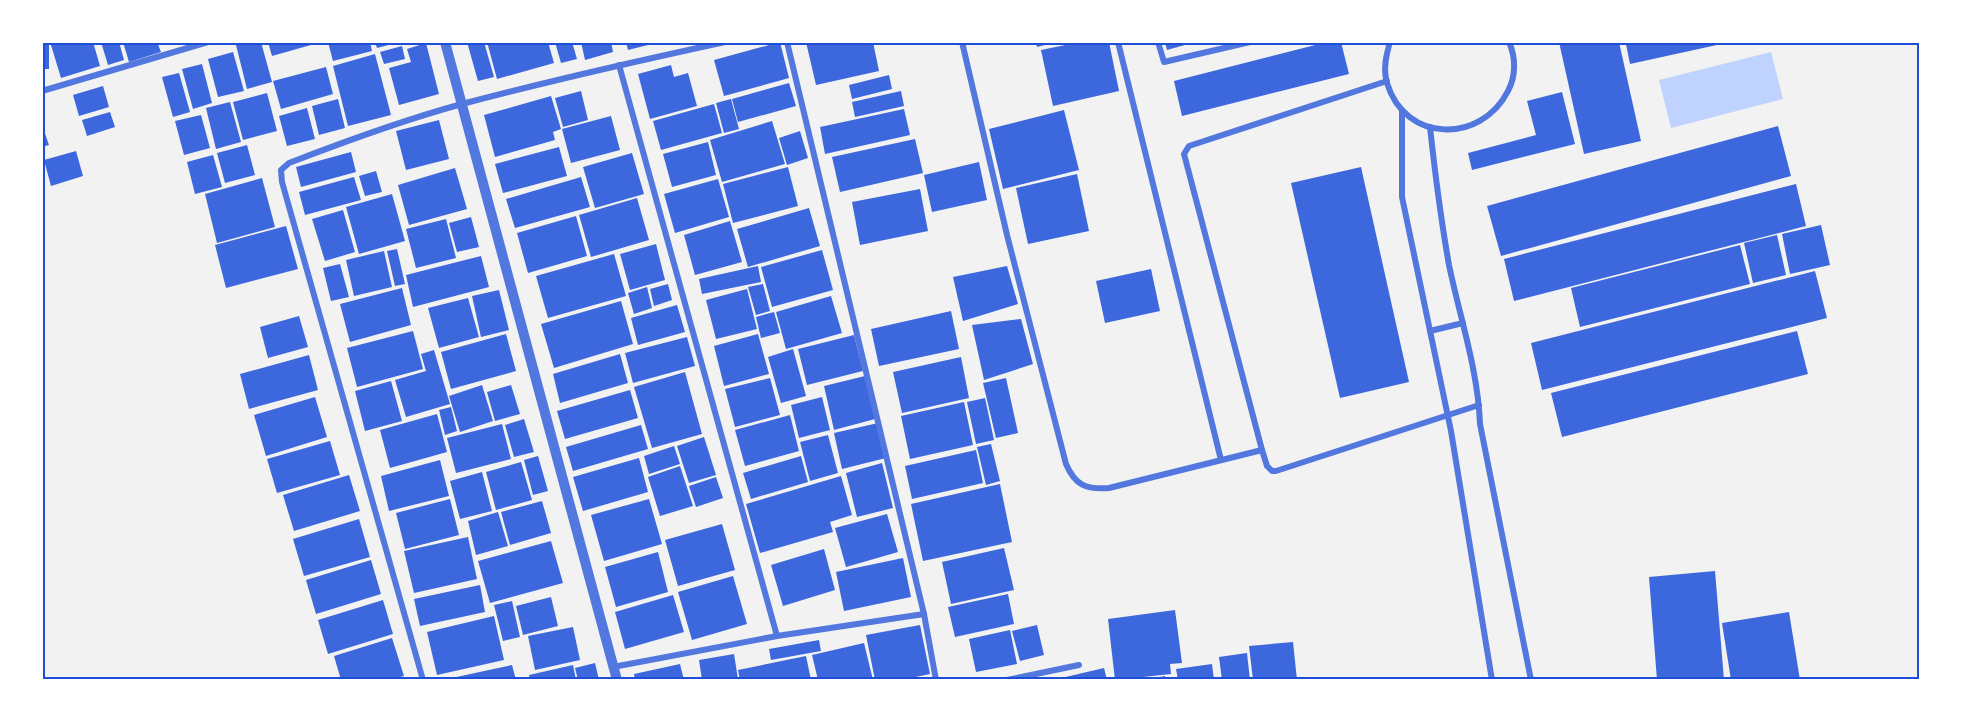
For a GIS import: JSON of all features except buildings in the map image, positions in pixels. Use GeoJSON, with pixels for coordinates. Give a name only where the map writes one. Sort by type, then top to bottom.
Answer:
{"type":"FeatureCollection","features":[{"type":"Feature","properties":{"kind":"street"},"geometry":{"type":"LineString","coordinates":[[42,91],[208,42]]}},
{"type":"Feature","properties":{"kind":"street"},"geometry":{"type":"LineString","coordinates":[[445,42],[617,680]]}},
{"type":"Feature","properties":{"kind":"street"},"geometry":{"type":"LineString","coordinates":[[423,680],[282,182],[281,170],[289,162],[369,133],[461,105],[619,65],[725,42]]}},
{"type":"Feature","properties":{"kind":"street"},"geometry":{"type":"LineString","coordinates":[[787,42],[924,614],[936,680]]}},
{"type":"Feature","properties":{"kind":"street"},"geometry":{"type":"LineString","coordinates":[[962,42],[1007,235],[1066,464],[1071,474],[1078,483],[1086,488],[1096,489],[1153,478],[1262,450]]}},
{"type":"Feature","properties":{"kind":"street"},"geometry":{"type":"LineString","coordinates":[[1118,42],[1221,460]]}},
{"type":"Feature","properties":{"kind":"street"},"geometry":{"type":"LineString","coordinates":[[1158,42],[1164,62],[1250,42]]}},
{"type":"Feature","properties":{"kind":"street"},"geometry":{"type":"LineString","coordinates":[[1390,42],[1385,62],[1387,81],[1393,97],[1402,110],[1414,120],[1430,127],[1450,130],[1470,127],[1488,117],[1502,103],[1511,85],[1515,65],[1509,42]]}},
{"type":"Feature","properties":{"kind":"street"},"geometry":{"type":"LineString","coordinates":[[619,65],[777,636]]}},
{"type":"Feature","properties":{"kind":"street"},"geometry":{"type":"LineString","coordinates":[[1387,81],[1189,146],[1185,150],[1184,154],[1262,450],[1267,466],[1272,471],[1276,471],[1479,405]]}},
{"type":"Feature","properties":{"kind":"street"},"geometry":{"type":"LineString","coordinates":[[1402,110],[1402,197],[1448,416],[1492,680]]}},
{"type":"Feature","properties":{"kind":"street"},"geometry":{"type":"LineString","coordinates":[[1430,127],[1450,266],[1463,323],[1479,405],[1480,424],[1531,680]]}},
{"type":"Feature","properties":{"kind":"street"},"geometry":{"type":"LineString","coordinates":[[1430,331],[1463,323]]}},
{"type":"Feature","properties":{"kind":"street"},"geometry":{"type":"LineString","coordinates":[[613,667],[777,636],[924,614]]}},
{"type":"Feature","properties":{"kind":"street"},"geometry":{"type":"LineString","coordinates":[[1007,680],[1079,665]]}},
{"type":"Feature","properties":{"kind":"water"},"geometry":{"type":"Polygon","coordinates":[[[1771,52],[1783,99],[1671,128],[1659,80],[1771,52]]]}}]}
